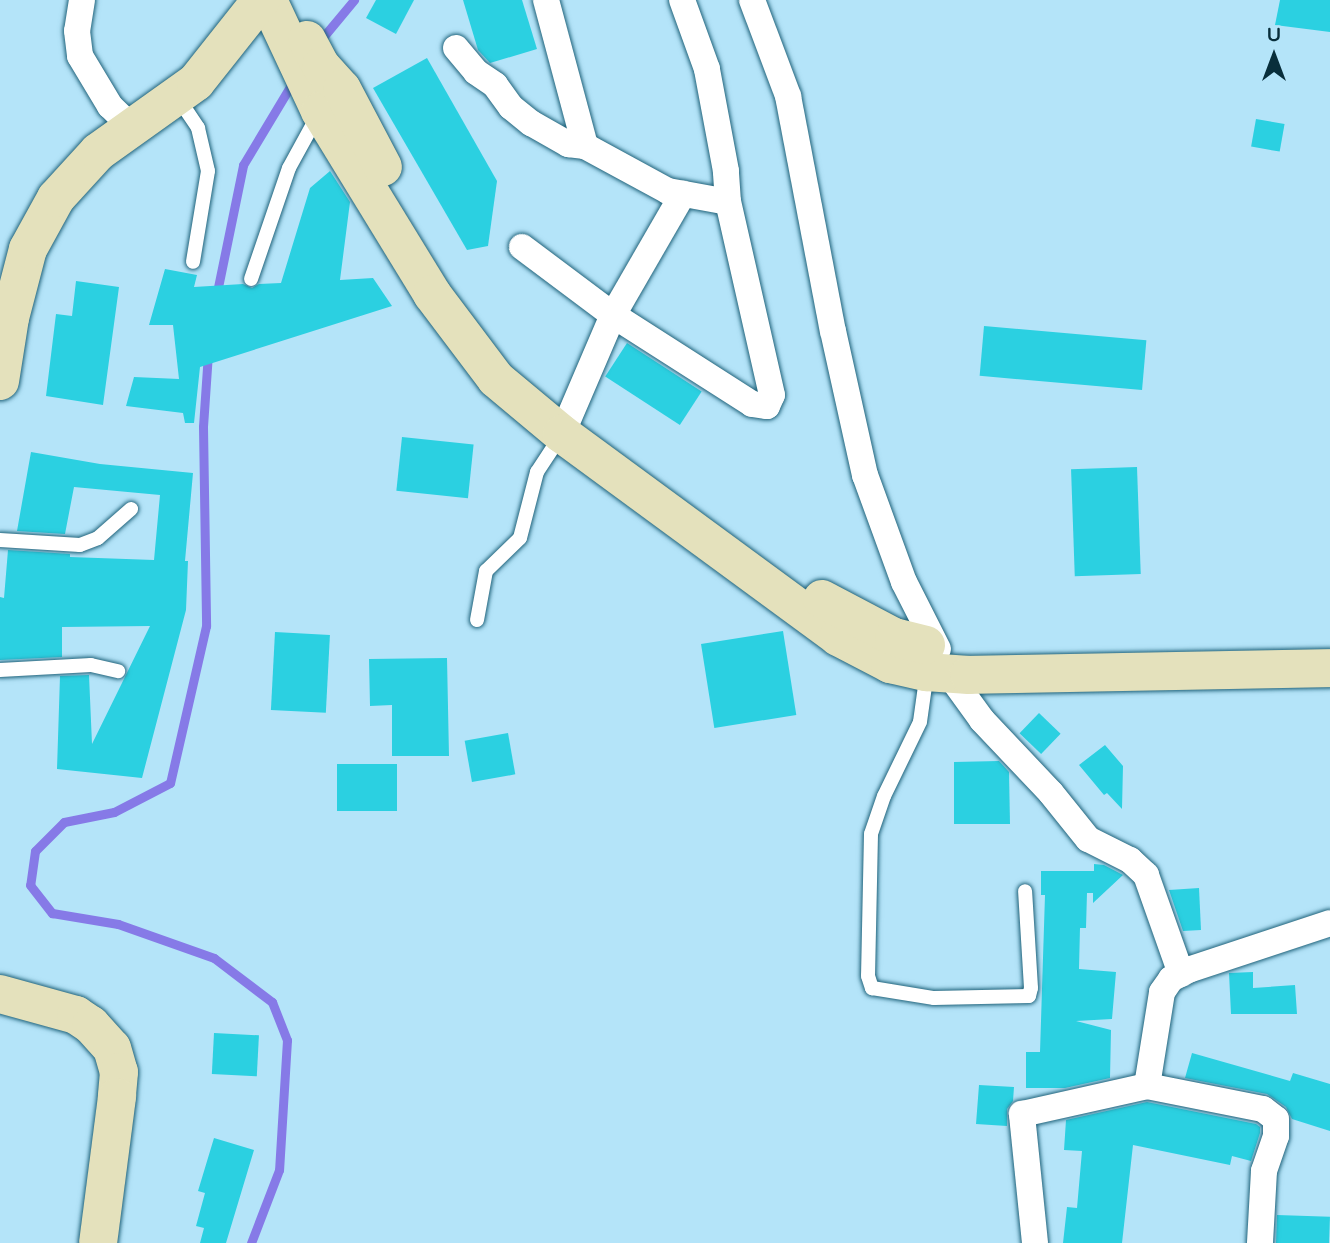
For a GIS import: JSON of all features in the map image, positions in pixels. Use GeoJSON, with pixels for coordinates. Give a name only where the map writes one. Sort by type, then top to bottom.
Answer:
{"type":"FeatureCollection","features":[{"type":"Feature","properties":{"kind":"street"},"geometry":{"type":"LineString","coordinates":[[82,0],[77,31],[80,56],[110,106],[133,128]]}},
{"type":"Feature","properties":{"kind":"street"},"geometry":{"type":"LineString","coordinates":[[0,381],[3,336],[28,249],[40,223],[80,169],[133,128],[178,98],[211,66],[261,0]]}},
{"type":"Feature","properties":{"kind":"street"},"geometry":{"type":"LineString","coordinates":[[546,0],[585,146]]}},
{"type":"Feature","properties":{"kind":"street"},"geometry":{"type":"LineString","coordinates":[[522,247],[613,316],[752,404],[767,406],[772,396],[728,202],[726,171],[707,69],[682,0]]}},
{"type":"Feature","properties":{"kind":"street"},"geometry":{"type":"LineString","coordinates":[[752,0],[788,96],[833,331],[865,475],[935,660],[982,720],[1051,793],[1088,839],[1130,860],[1146,875],[1181,974]]}},
{"type":"Feature","properties":{"kind":"street"},"geometry":{"type":"LineString","coordinates":[[283,13],[322,86],[365,137],[462,296],[568,423],[821,598],[935,660],[1016,676],[1330,668]]}},
{"type":"Feature","properties":{"kind":"street"},"geometry":{"type":"LineString","coordinates":[[456,48],[476,72],[495,85],[511,107],[531,123],[568,144],[585,146],[668,191],[728,202]]}},
{"type":"Feature","properties":{"kind":"street"},"geometry":{"type":"LineString","coordinates":[[568,423],[613,316],[683,194]]}},
{"type":"Feature","properties":{"kind":"street"},"geometry":{"type":"LineString","coordinates":[[935,660],[977,653],[1330,646]]}},
{"type":"Feature","properties":{"kind":"street"},"geometry":{"type":"LineString","coordinates":[[1147,1086],[1162,992],[1171,979],[1330,923]]}},
{"type":"Feature","properties":{"kind":"street"},"geometry":{"type":"LineString","coordinates":[[0,994],[76,1015],[91,1025],[112,1048],[118,1072],[117,1097],[98,1243]]}},
{"type":"Feature","properties":{"kind":"street"},"geometry":{"type":"LineString","coordinates":[[1035,1243],[1022,1114],[1147,1086],[1263,1109],[1276,1119],[1276,1136],[1264,1171],[1260,1243]]}},
{"type":"Feature","properties":{"kind":"lane"},"geometry":{"type":"LineString","coordinates":[[251,279],[289,168],[322,86]]}},
{"type":"Feature","properties":{"kind":"lane"},"geometry":{"type":"LineString","coordinates":[[178,98],[198,128],[208,172],[193,262]]}},
{"type":"Feature","properties":{"kind":"lane"},"geometry":{"type":"LineString","coordinates":[[477,620],[486,572],[520,538],[527,522],[537,472],[568,423]]}},
{"type":"Feature","properties":{"kind":"lane"},"geometry":{"type":"LineString","coordinates":[[0,540],[80,545],[98,538],[131,509]]}},
{"type":"Feature","properties":{"kind":"lane"},"geometry":{"type":"LineString","coordinates":[[935,660],[920,722],[884,796],[870,834],[868,976],[872,988],[934,998],[1029,996],[1031,988],[1025,891]]}},
{"type":"Feature","properties":{"kind":"lane"},"geometry":{"type":"LineString","coordinates":[[0,670],[91,665],[118,671]]}},
{"type":"Feature","properties":{"kind":"building"},"geometry":{"type":"Polygon","coordinates":[[[376,0],[414,0],[396,34],[366,18],[376,0]]]}},
{"type":"Feature","properties":{"kind":"building"},"geometry":{"type":"Polygon","coordinates":[[[463,0],[522,0],[537,49],[490,63],[478,50],[463,0]]]}},
{"type":"Feature","properties":{"kind":"building"},"geometry":{"type":"Polygon","coordinates":[[[1280,0],[1330,0],[1330,32],[1275,25],[1280,0]]]}},
{"type":"Feature","properties":{"kind":"building"},"geometry":{"type":"Polygon","coordinates":[[[427,58],[497,181],[488,246],[467,250],[373,88],[427,58]]]}},
{"type":"Feature","properties":{"kind":"building"},"geometry":{"type":"Polygon","coordinates":[[[1256,119],[1285,124],[1280,152],[1251,147],[1256,119]]]}},
{"type":"Feature","properties":{"kind":"building"},"geometry":{"type":"Polygon","coordinates":[[[330,171],[350,202],[340,280],[373,278],[392,306],[200,367],[194,423],[185,423],[183,413],[126,406],[134,377],[179,379],[173,325],[149,325],[165,269],[197,275],[194,287],[243,284],[252,288],[259,284],[281,283],[310,188],[330,171]]]}},
{"type":"Feature","properties":{"kind":"building"},"geometry":{"type":"Polygon","coordinates":[[[76,281],[119,287],[103,405],[46,396],[56,314],[72,316],[76,281]]]}},
{"type":"Feature","properties":{"kind":"building"},"geometry":{"type":"Polygon","coordinates":[[[984,326],[1146,340],[1142,390],[980,376],[984,326]]]}},
{"type":"Feature","properties":{"kind":"building"},"geometry":{"type":"Polygon","coordinates":[[[627,343],[702,391],[680,425],[605,377],[627,343]]]}},
{"type":"Feature","properties":{"kind":"building"},"geometry":{"type":"Polygon","coordinates":[[[402,437],[474,445],[468,498],[396,491],[402,437]]]}},
{"type":"Feature","properties":{"kind":"building"},"geometry":{"type":"Polygon","coordinates":[[[31,452],[100,464],[193,473],[185,561],[188,561],[186,610],[142,778],[57,769],[60,676],[89,675],[92,744],[150,626],[62,627],[62,657],[0,660],[0,597],[4,598],[8,550],[70,554],[70,557],[154,560],[160,495],[74,487],[65,534],[17,531],[31,452]]]}},
{"type":"Feature","properties":{"kind":"building"},"geometry":{"type":"Polygon","coordinates":[[[1137,467],[1141,574],[1075,576],[1071,469],[1137,467]]]}},
{"type":"Feature","properties":{"kind":"building"},"geometry":{"type":"Polygon","coordinates":[[[783,631],[796,715],[714,728],[701,644],[783,631]]]}},
{"type":"Feature","properties":{"kind":"building"},"geometry":{"type":"Polygon","coordinates":[[[275,632],[330,635],[326,713],[271,710],[275,632]]]}},
{"type":"Feature","properties":{"kind":"building"},"geometry":{"type":"Polygon","coordinates":[[[447,658],[449,756],[392,756],[392,705],[370,706],[369,659],[447,658]]]}},
{"type":"Feature","properties":{"kind":"building"},"geometry":{"type":"Polygon","coordinates":[[[1039,713],[1061,734],[1041,754],[1020,733],[1039,713]]]}},
{"type":"Feature","properties":{"kind":"building"},"geometry":{"type":"Polygon","coordinates":[[[508,733],[515,774],[472,782],[465,741],[508,733]]]}},
{"type":"Feature","properties":{"kind":"building"},"geometry":{"type":"Polygon","coordinates":[[[1105,745],[1123,766],[1122,809],[1107,793],[1104,795],[1079,765],[1105,745]]]}},
{"type":"Feature","properties":{"kind":"building"},"geometry":{"type":"Polygon","coordinates":[[[999,761],[1009,772],[1010,824],[954,824],[954,762],[999,761]]]}},
{"type":"Feature","properties":{"kind":"building"},"geometry":{"type":"Polygon","coordinates":[[[337,764],[397,764],[397,811],[337,811],[337,764]]]}},
{"type":"Feature","properties":{"kind":"building"},"geometry":{"type":"Polygon","coordinates":[[[1094,864],[1104,865],[1123,875],[1093,903],[1093,893],[1087,893],[1086,928],[1080,928],[1079,969],[1116,972],[1112,1019],[1076,1021],[1111,1030],[1110,1078],[1065,1088],[1026,1088],[1026,1052],[1040,1052],[1045,895],[1041,895],[1041,871],[1094,871],[1094,864]]]}},
{"type":"Feature","properties":{"kind":"building"},"geometry":{"type":"Polygon","coordinates":[[[1199,888],[1201,930],[1183,931],[1169,890],[1199,888]]]}},
{"type":"Feature","properties":{"kind":"building"},"geometry":{"type":"Polygon","coordinates":[[[1253,972],[1253,988],[1295,985],[1297,1014],[1231,1014],[1229,973],[1253,972]]]}},
{"type":"Feature","properties":{"kind":"building"},"geometry":{"type":"Polygon","coordinates":[[[214,1033],[259,1035],[257,1076],[212,1074],[214,1033]]]}},
{"type":"Feature","properties":{"kind":"building"},"geometry":{"type":"Polygon","coordinates":[[[1192,1053],[1290,1081],[1293,1073],[1330,1084],[1330,1131],[1292,1119],[1286,1107],[1267,1094],[1185,1078],[1192,1053]]]}},
{"type":"Feature","properties":{"kind":"building"},"geometry":{"type":"Polygon","coordinates":[[[979,1085],[1014,1087],[1013,1101],[1007,1109],[1007,1126],[976,1124],[979,1085]]]}},
{"type":"Feature","properties":{"kind":"building"},"geometry":{"type":"Polygon","coordinates":[[[1147,1102],[1256,1124],[1260,1127],[1260,1133],[1251,1161],[1232,1156],[1230,1165],[1133,1145],[1122,1243],[1063,1243],[1067,1207],[1077,1208],[1082,1151],[1064,1150],[1066,1120],[1147,1102]]]}},
{"type":"Feature","properties":{"kind":"building"},"geometry":{"type":"Polygon","coordinates":[[[214,1138],[254,1150],[226,1243],[200,1243],[204,1228],[196,1226],[205,1193],[198,1191],[214,1138]]]}},
{"type":"Feature","properties":{"kind":"building"},"geometry":{"type":"Polygon","coordinates":[[[1277,1215],[1330,1217],[1329,1243],[1276,1243],[1277,1215]]]}},
{"type":"Feature","properties":{"kind":"waterway"},"geometry":{"type":"LineString","coordinates":[[319,42],[354,0]]}},
{"type":"Feature","properties":{"kind":"waterway"},"geometry":{"type":"LineString","coordinates":[[216,297],[243,165],[294,80]]}},
{"type":"Feature","properties":{"kind":"waterway"},"geometry":{"type":"LineString","coordinates":[[208,353],[203,427],[206,626],[170,783],[114,812],[64,822],[35,851],[30,885],[52,913],[118,924],[214,958],[272,1002],[287,1040],[279,1170],[251,1243]]}}]}
